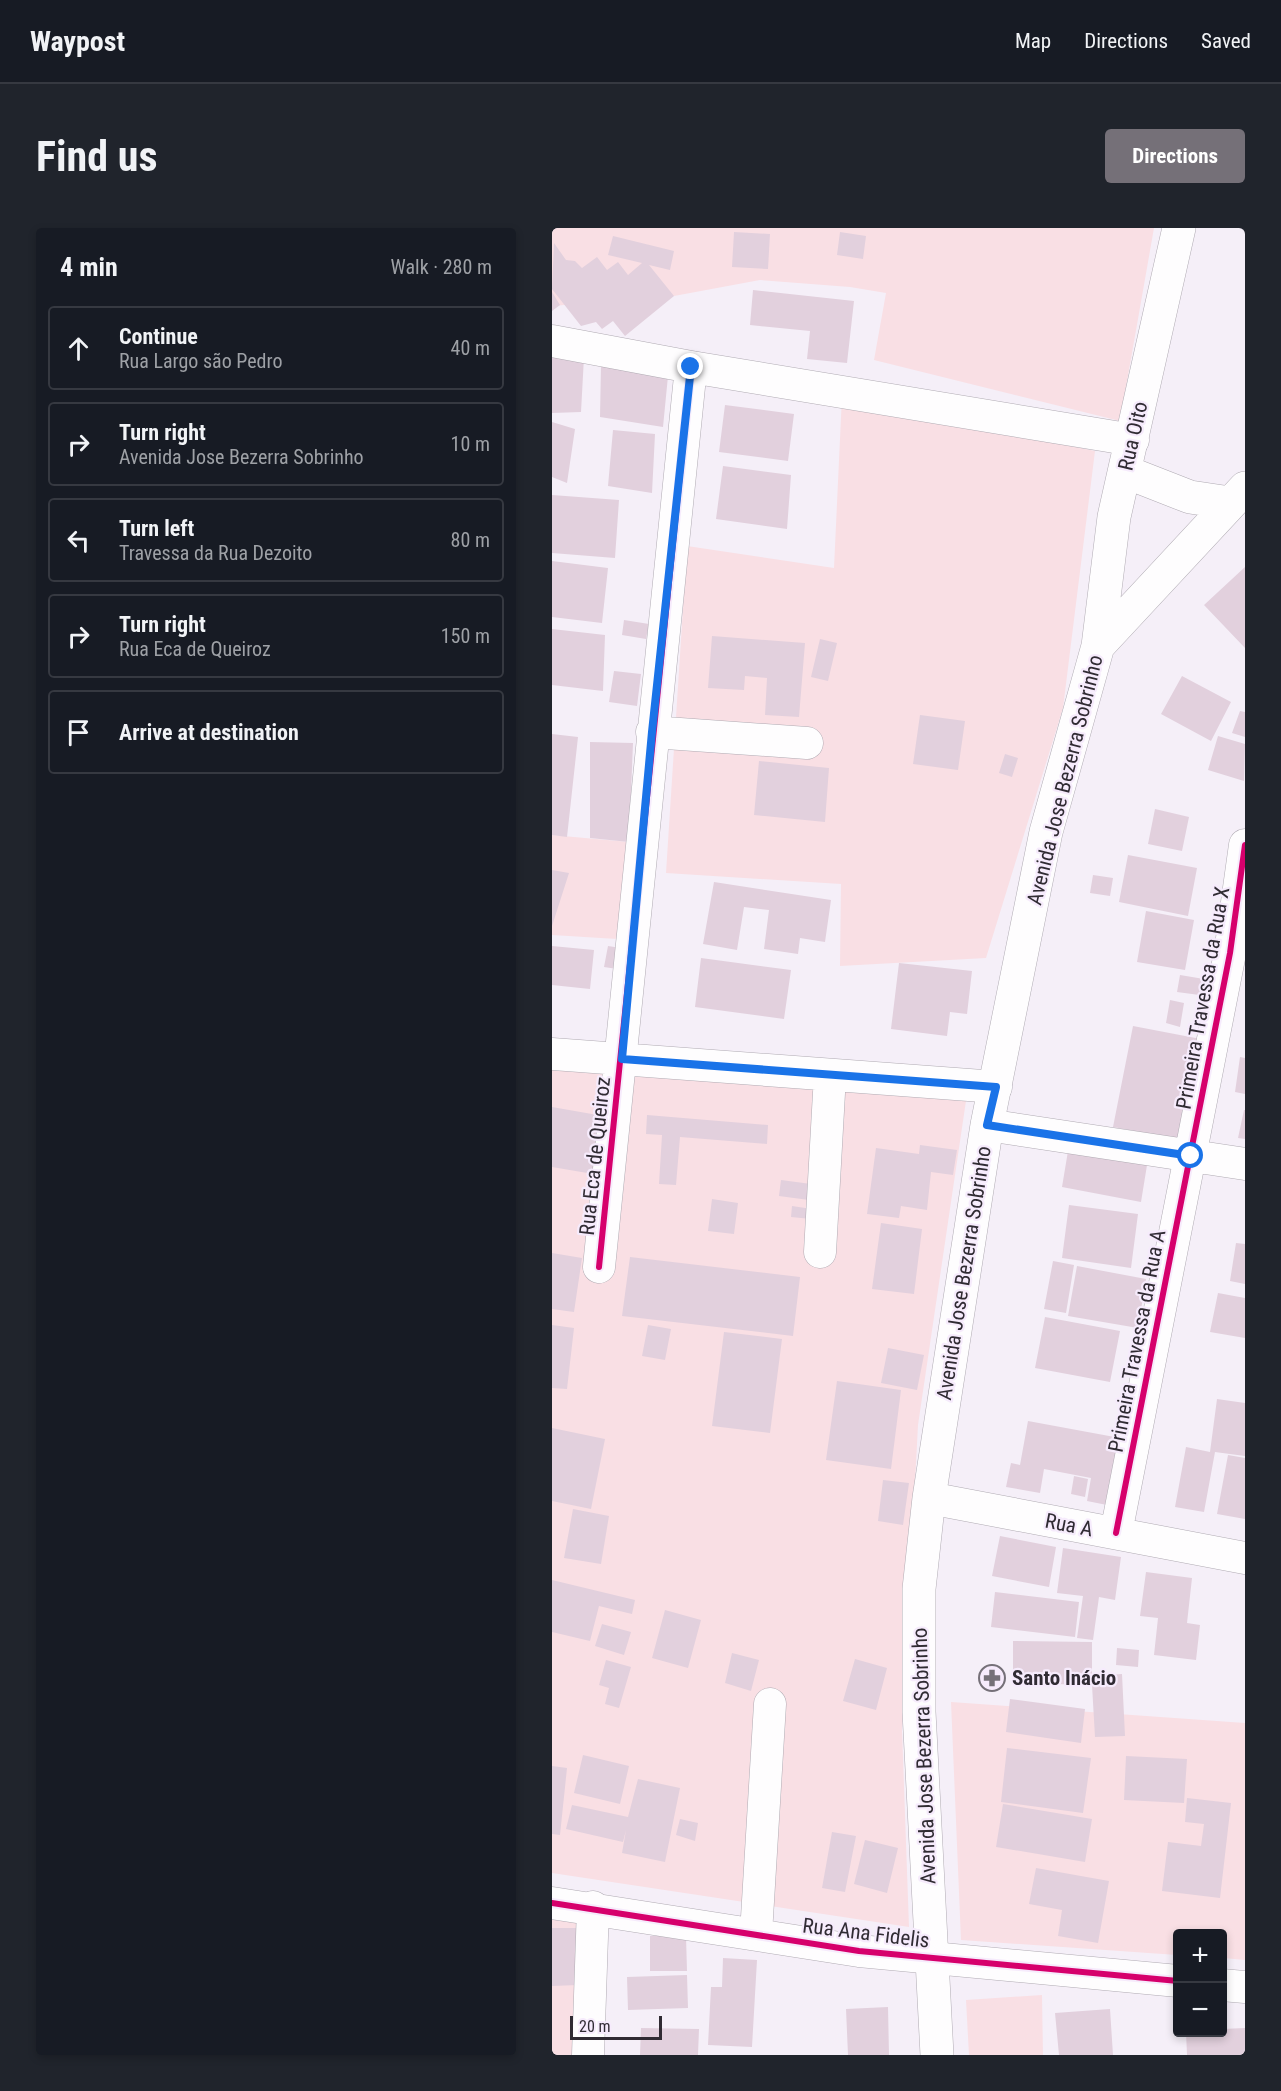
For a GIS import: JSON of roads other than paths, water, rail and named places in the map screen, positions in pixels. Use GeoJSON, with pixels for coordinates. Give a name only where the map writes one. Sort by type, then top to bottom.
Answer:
{"type":"FeatureCollection","features":[{"type":"Feature","properties":{"kind":"main road","name":"Rua Oito"},"geometry":{"type":"LineString","coordinates":[[1098,646],[1108,549],[1179,228]]}},
{"type":"Feature","properties":{"kind":"main road"},"geometry":{"type":"LineString","coordinates":[[1126,472],[1190,497],[1238,496]]}},
{"type":"Feature","properties":{"kind":"main road","name":"Avenida Jose Bezerra Sobrinho"},"geometry":{"type":"LineString","coordinates":[[937,2055],[919,1712],[919,1589],[929,1498],[987,1125],[1046,832],[1098,646],[1238,496]]}},
{"type":"Feature","properties":{"kind":"street"},"geometry":{"type":"LineString","coordinates":[[552,341],[691,367],[1133,440]]}},
{"type":"Feature","properties":{"kind":"street","name":"Rua Eca de Queiroz"},"geometry":{"type":"LineString","coordinates":[[599,1267],[691,367]]}},
{"type":"Feature","properties":{"kind":"street"},"geometry":{"type":"LineString","coordinates":[[652,732],[807,743]]}},
{"type":"Feature","properties":{"kind":"street","name":"Primeira Travessa da Rua X"},"geometry":{"type":"LineString","coordinates":[[1191,1156],[1230,953],[1245,845]]}},
{"type":"Feature","properties":{"kind":"street"},"geometry":{"type":"LineString","coordinates":[[552,1054],[996,1087]]}},
{"type":"Feature","properties":{"kind":"street"},"geometry":{"type":"LineString","coordinates":[[820,1252],[830,1075]]}},
{"type":"Feature","properties":{"kind":"street"},"geometry":{"type":"LineString","coordinates":[[987,1125],[1245,1164]]}},
{"type":"Feature","properties":{"kind":"street","name":"Primeira Travessa da Rua A"},"geometry":{"type":"LineString","coordinates":[[1116,1533],[1191,1156]]}},
{"type":"Feature","properties":{"kind":"street","name":"Rua A"},"geometry":{"type":"LineString","coordinates":[[929,1498],[1245,1558]]}},
{"type":"Feature","properties":{"kind":"street"},"geometry":{"type":"LineString","coordinates":[[756,1934],[770,1704]]}},
{"type":"Feature","properties":{"kind":"street","name":"Rua Ana Fidelis"},"geometry":{"type":"LineString","coordinates":[[552,1903],[592,1907],[859,1951],[1173,1981]]}},
{"type":"Feature","properties":{"kind":"street"},"geometry":{"type":"LineString","coordinates":[[588,2055],[592,1907]]}},
{"type":"Feature","properties":{"kind":"street"},"geometry":{"type":"LineString","coordinates":[[1227,1985],[1245,1987]]}},
{"type":"Feature","properties":{"kind":"place","name":"Santo Inácio"},"geometry":{"type":"Point","coordinates":[992,1678]}}]}
